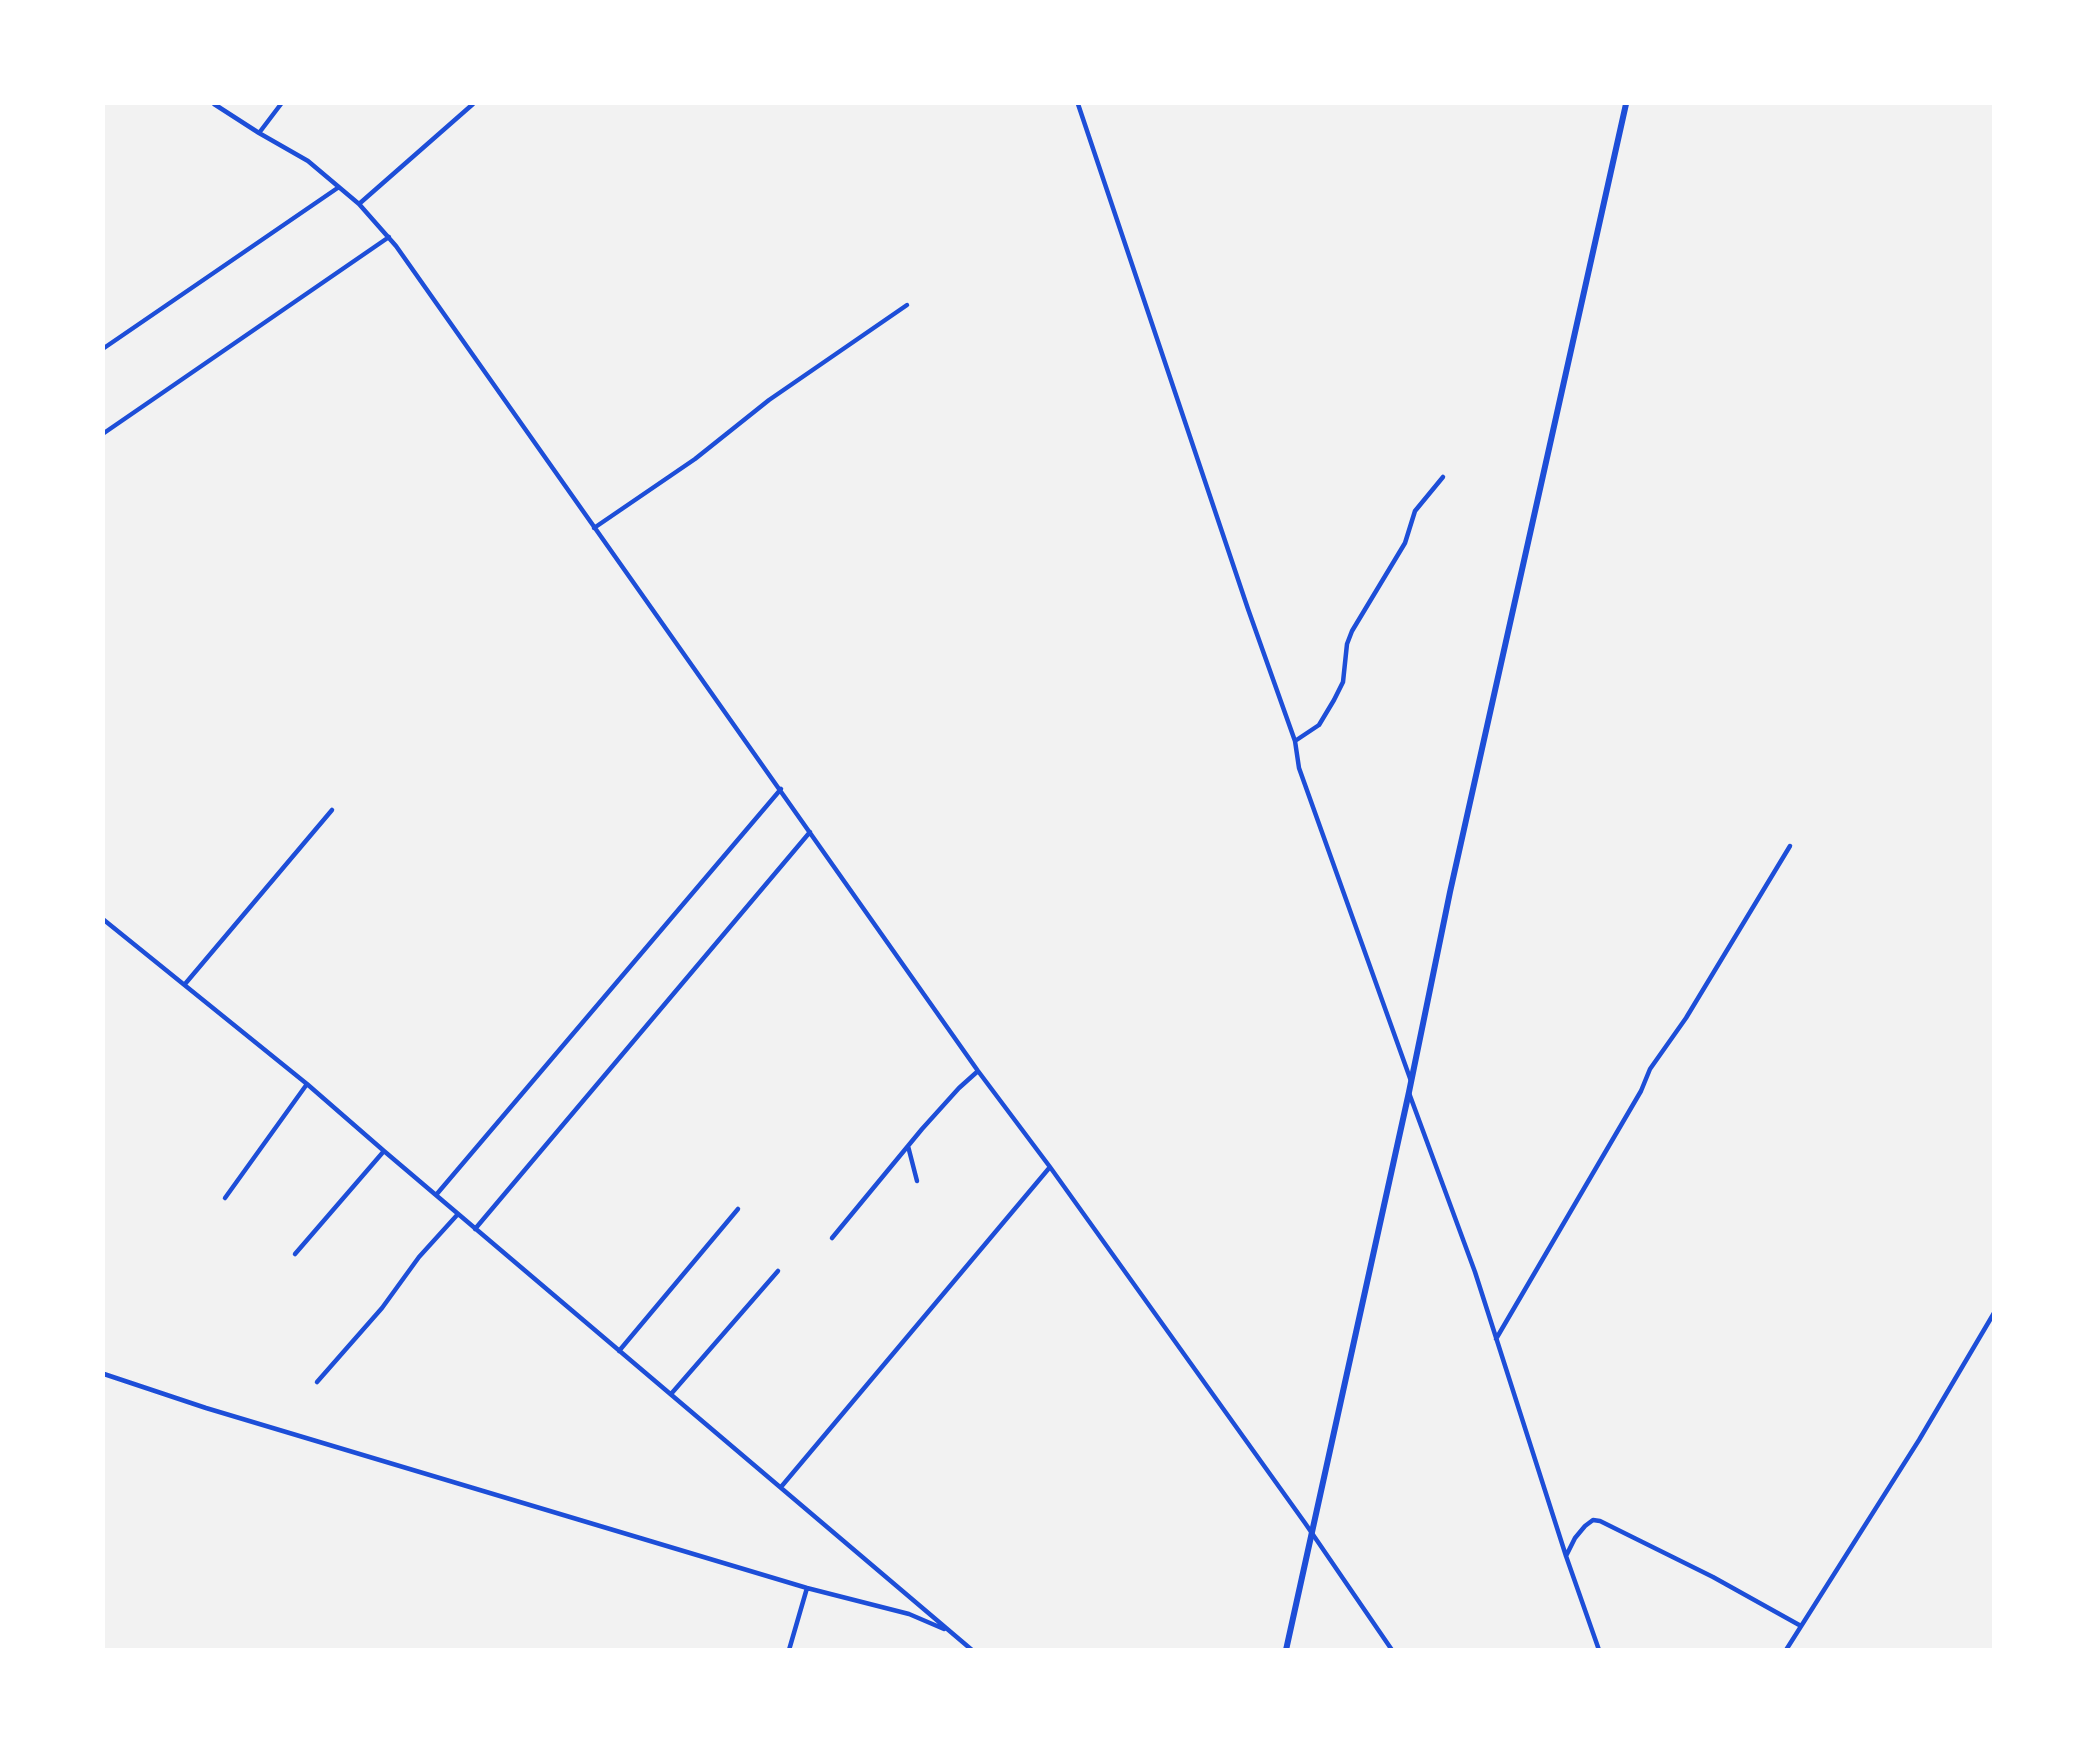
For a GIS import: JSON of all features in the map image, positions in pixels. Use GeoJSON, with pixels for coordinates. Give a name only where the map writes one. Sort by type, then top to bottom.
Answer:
{"type":"FeatureCollection","features":[{"type":"Feature","properties":{"kind":"main road"},"geometry":{"type":"LineString","coordinates":[[1287,1650],[1409,1092],[1450,892],[1626,104]]}},
{"type":"Feature","properties":{"kind":"street"},"geometry":{"type":"LineString","coordinates":[[214,104],[308,161],[359,204],[389,237],[978,1071],[1050,1167],[1312,1533],[1392,1650]]}},
{"type":"Feature","properties":{"kind":"street"},"geometry":{"type":"LineString","coordinates":[[259,133],[281,104]]}},
{"type":"Feature","properties":{"kind":"street"},"geometry":{"type":"LineString","coordinates":[[359,204],[472,104]]}},
{"type":"Feature","properties":{"kind":"street"},"geometry":{"type":"LineString","coordinates":[[1078,104],[1090,146],[1236,575],[1295,741],[1299,768],[1411,1081]]}},
{"type":"Feature","properties":{"kind":"street"},"geometry":{"type":"LineString","coordinates":[[104,348],[339,187]]}},
{"type":"Feature","properties":{"kind":"street"},"geometry":{"type":"LineString","coordinates":[[104,433],[389,237]]}},
{"type":"Feature","properties":{"kind":"street"},"geometry":{"type":"LineString","coordinates":[[594,528],[695,459],[769,400],[907,305]]}},
{"type":"Feature","properties":{"kind":"street"},"geometry":{"type":"LineString","coordinates":[[1295,741],[1319,725],[1334,700],[1343,682],[1347,644],[1352,631],[1405,543],[1415,511],[1443,477]]}},
{"type":"Feature","properties":{"kind":"street"},"geometry":{"type":"LineString","coordinates":[[436,1195],[781,789]]}},
{"type":"Feature","properties":{"kind":"street"},"geometry":{"type":"LineString","coordinates":[[185,984],[332,810]]}},
{"type":"Feature","properties":{"kind":"street"},"geometry":{"type":"LineString","coordinates":[[475,1229],[810,832]]}},
{"type":"Feature","properties":{"kind":"street"},"geometry":{"type":"LineString","coordinates":[[1496,1339],[1641,1091],[1650,1069],[1686,1018],[1790,846]]}},
{"type":"Feature","properties":{"kind":"street"},"geometry":{"type":"LineString","coordinates":[[104,920],[307,1084],[972,1650]]}},
{"type":"Feature","properties":{"kind":"street"},"geometry":{"type":"LineString","coordinates":[[832,1238],[908,1146],[959,1088],[978,1071]]}},
{"type":"Feature","properties":{"kind":"street"},"geometry":{"type":"LineString","coordinates":[[225,1198],[307,1084]]}},
{"type":"Feature","properties":{"kind":"street"},"geometry":{"type":"LineString","coordinates":[[1409,1092],[1475,1272],[1566,1556],[1599,1650]]}},
{"type":"Feature","properties":{"kind":"street"},"geometry":{"type":"LineString","coordinates":[[908,1146],[917,1181]]}},
{"type":"Feature","properties":{"kind":"street"},"geometry":{"type":"LineString","coordinates":[[295,1254],[384,1151]]}},
{"type":"Feature","properties":{"kind":"street"},"geometry":{"type":"LineString","coordinates":[[781,1487],[1050,1167]]}},
{"type":"Feature","properties":{"kind":"street"},"geometry":{"type":"LineString","coordinates":[[620,1351],[738,1209]]}},
{"type":"Feature","properties":{"kind":"street"},"geometry":{"type":"LineString","coordinates":[[316,1382],[382,1308],[419,1257],[458,1214]]}},
{"type":"Feature","properties":{"kind":"street"},"geometry":{"type":"LineString","coordinates":[[671,1394],[778,1271]]}},
{"type":"Feature","properties":{"kind":"street"},"geometry":{"type":"LineString","coordinates":[[1786,1650],[1919,1440],[1994,1314]]}},
{"type":"Feature","properties":{"kind":"street"},"geometry":{"type":"LineString","coordinates":[[104,1374],[206,1408],[807,1588],[909,1614],[949,1631]]}},
{"type":"Feature","properties":{"kind":"street"},"geometry":{"type":"LineString","coordinates":[[1566,1556],[1575,1538],[1585,1526],[1593,1521],[1600,1521],[1713,1577],[1801,1626]]}},
{"type":"Feature","properties":{"kind":"street"},"geometry":{"type":"LineString","coordinates":[[789,1650],[807,1588]]}}]}
